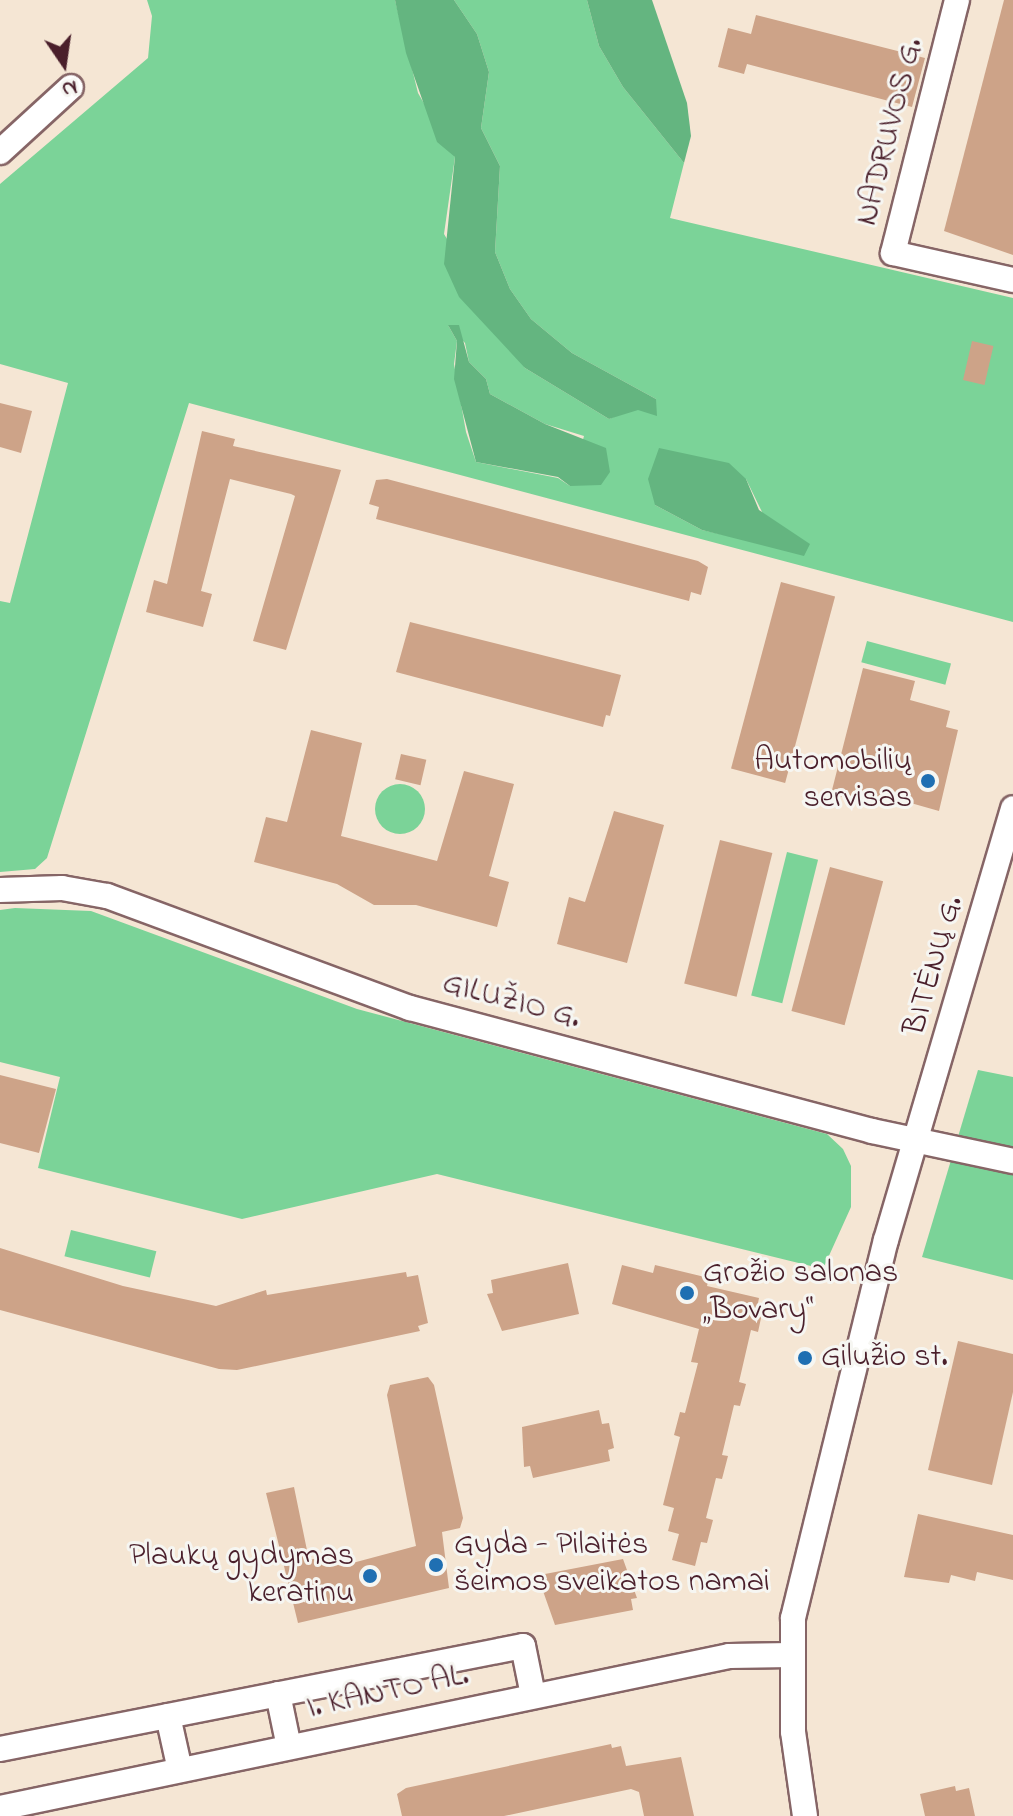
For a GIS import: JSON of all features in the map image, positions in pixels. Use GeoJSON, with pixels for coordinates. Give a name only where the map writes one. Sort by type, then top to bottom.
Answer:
{"type":"FeatureCollection","features":[{"type":"Feature","properties":{"kind":"street","name":"NADRUVOS G."},"geometry":{"type":"LineString","coordinates":[[957,0],[893,253],[1013,280]]}},
{"type":"Feature","properties":{"kind":"street"},"geometry":{"type":"LineString","coordinates":[[0,152],[71,87]]}},
{"type":"Feature","properties":{"kind":"street","name":"BITĖNŲ G."},"geometry":{"type":"LineString","coordinates":[[805,1816],[793,1732],[793,1618],[886,1240],[1013,808]]}},
{"type":"Feature","properties":{"kind":"street","name":"GILUŽIO G."},"geometry":{"type":"LineString","coordinates":[[0,890],[62,888],[107,896],[410,1008],[916,1141],[1013,1161]]}},
{"type":"Feature","properties":{"kind":"street","name":"I. KANTO AL."},"geometry":{"type":"LineString","coordinates":[[0,1749],[523,1646],[533,1695]]}},
{"type":"Feature","properties":{"kind":"street","name":"I. KANTO AL."},"geometry":{"type":"LineString","coordinates":[[0,1808],[729,1656],[791,1655]]}},
{"type":"Feature","properties":{"kind":"street"},"geometry":{"type":"LineString","coordinates":[[278,1694],[289,1747]]}},
{"type":"Feature","properties":{"kind":"street"},"geometry":{"type":"LineString","coordinates":[[168,1716],[180,1770]]}},
{"type":"Feature","properties":{"kind":"green space"},"geometry":{"type":"Polygon","coordinates":[[[147,0],[395,0],[418,93],[455,157],[444,234],[525,368],[609,419],[656,399],[572,353],[531,319],[510,289],[495,252],[500,166],[481,128],[489,72],[477,34],[454,0],[587,0],[599,46],[623,87],[684,163],[670,218],[1013,298],[1013,622],[189,403],[47,858],[35,869],[0,872],[0,601],[10,603],[68,383],[0,364],[0,184],[148,58],[152,16],[147,0]],[[448,325],[457,341],[454,364],[466,432],[476,462],[558,478],[570,486],[584,436],[545,424],[490,394],[486,379],[469,362],[465,343],[448,325]],[[746,479],[655,505],[702,530],[779,547],[746,479]]]}},
{"type":"Feature","properties":{"kind":"green space"},"geometry":{"type":"Polygon","coordinates":[[[395,0],[454,0],[477,34],[489,72],[481,128],[500,166],[495,252],[510,289],[531,319],[572,353],[656,399],[657,416],[638,410],[609,419],[525,368],[459,297],[444,264],[455,157],[437,142],[406,53],[395,0]]]}},
{"type":"Feature","properties":{"kind":"green space"},"geometry":{"type":"Polygon","coordinates":[[[587,0],[652,0],[687,103],[691,136],[684,163],[623,87],[599,46],[587,0]]]}},
{"type":"Feature","properties":{"kind":"green space"},"geometry":{"type":"Polygon","coordinates":[[[448,325],[459,325],[469,362],[486,379],[490,394],[545,424],[606,448],[610,472],[601,485],[570,486],[558,477],[476,462],[454,379],[457,341],[448,325]]]}},
{"type":"Feature","properties":{"kind":"green space"},"geometry":{"type":"Polygon","coordinates":[[[659,448],[729,463],[746,479],[759,510],[810,544],[804,556],[702,530],[655,505],[648,479],[659,448]]]}},
{"type":"Feature","properties":{"kind":"green space"},"geometry":{"type":"Polygon","coordinates":[[[867,641],[951,664],[945,685],[861,662],[867,641]]]}},
{"type":"Feature","properties":{"kind":"green space"},"geometry":{"type":"Polygon","coordinates":[[[400,784],[418,791],[425,809],[418,827],[400,834],[382,827],[375,809],[382,791],[400,784]]]}},
{"type":"Feature","properties":{"kind":"green space"},"geometry":{"type":"Polygon","coordinates":[[[787,852],[818,860],[782,1003],[751,996],[787,852]]]}},
{"type":"Feature","properties":{"kind":"green space"},"geometry":{"type":"Polygon","coordinates":[[[0,910],[91,911],[357,1009],[827,1134],[843,1149],[851,1166],[851,1207],[823,1269],[437,1174],[242,1219],[38,1168],[60,1077],[0,1062],[0,910]]]}},
{"type":"Feature","properties":{"kind":"green space"},"geometry":{"type":"Polygon","coordinates":[[[978,1070],[1013,1077],[1013,1280],[922,1257],[978,1070]]]}},
{"type":"Feature","properties":{"kind":"green space"},"geometry":{"type":"Polygon","coordinates":[[[71,1230],[156,1251],[150,1277],[64,1256],[71,1230]]]}},
{"type":"Feature","properties":{"kind":"building"},"geometry":{"type":"Polygon","coordinates":[[[1004,0],[1013,0],[1013,255],[944,231],[1004,0]]]}},
{"type":"Feature","properties":{"kind":"building"},"geometry":{"type":"Polygon","coordinates":[[[756,15],[925,58],[912,107],[747,64],[744,74],[718,67],[728,28],[751,34],[756,15]]]}},
{"type":"Feature","properties":{"kind":"building"},"geometry":{"type":"Polygon","coordinates":[[[972,341],[993,346],[984,385],[963,380],[972,341]]]}},
{"type":"Feature","properties":{"kind":"building"},"geometry":{"type":"Polygon","coordinates":[[[0,403],[32,411],[21,453],[0,447],[0,403]]]}},
{"type":"Feature","properties":{"kind":"building"},"geometry":{"type":"Polygon","coordinates":[[[202,431],[235,439],[233,446],[341,470],[286,650],[253,641],[295,496],[291,494],[230,479],[201,591],[212,594],[203,627],[146,612],[154,580],[167,584],[202,431]]]}},
{"type":"Feature","properties":{"kind":"building"},"geometry":{"type":"Polygon","coordinates":[[[387,479],[698,561],[708,567],[701,595],[691,592],[689,601],[376,519],[379,507],[369,504],[376,480],[387,479]]]}},
{"type":"Feature","properties":{"kind":"building"},"geometry":{"type":"Polygon","coordinates":[[[781,582],[835,596],[785,783],[731,768],[781,582]]]}},
{"type":"Feature","properties":{"kind":"building"},"geometry":{"type":"Polygon","coordinates":[[[410,622],[621,675],[610,716],[606,715],[603,727],[396,672],[410,622]]]}},
{"type":"Feature","properties":{"kind":"building"},"geometry":{"type":"Polygon","coordinates":[[[863,668],[915,681],[910,700],[950,711],[946,727],[958,730],[939,811],[886,796],[883,807],[831,794],[863,668]]]}},
{"type":"Feature","properties":{"kind":"building"},"geometry":{"type":"Polygon","coordinates":[[[311,730],[362,743],[341,836],[437,861],[464,771],[514,784],[489,876],[509,882],[497,927],[416,905],[374,905],[337,884],[254,862],[266,817],[287,822],[311,730]]]}},
{"type":"Feature","properties":{"kind":"building"},"geometry":{"type":"Polygon","coordinates":[[[401,754],[426,760],[420,785],[395,779],[401,754]]]}},
{"type":"Feature","properties":{"kind":"building"},"geometry":{"type":"Polygon","coordinates":[[[614,811],[664,825],[627,963],[557,944],[569,897],[585,902],[614,811]]]}},
{"type":"Feature","properties":{"kind":"building"},"geometry":{"type":"Polygon","coordinates":[[[720,840],[772,853],[737,997],[684,984],[720,840]]]}},
{"type":"Feature","properties":{"kind":"building"},"geometry":{"type":"Polygon","coordinates":[[[830,867],[883,881],[845,1025],[791,1011],[830,867]]]}},
{"type":"Feature","properties":{"kind":"building"},"geometry":{"type":"Polygon","coordinates":[[[0,1075],[56,1089],[39,1153],[0,1143],[0,1075]]]}},
{"type":"Feature","properties":{"kind":"building"},"geometry":{"type":"Polygon","coordinates":[[[0,1248],[123,1286],[216,1306],[266,1290],[267,1295],[406,1272],[407,1277],[418,1275],[428,1323],[418,1326],[420,1331],[237,1370],[219,1369],[0,1310],[0,1248]]]}},
{"type":"Feature","properties":{"kind":"building"},"geometry":{"type":"Polygon","coordinates":[[[568,1263],[579,1314],[502,1331],[487,1294],[493,1293],[491,1280],[568,1263]]]}},
{"type":"Feature","properties":{"kind":"building"},"geometry":{"type":"Polygon","coordinates":[[[622,1265],[653,1273],[655,1265],[709,1278],[707,1286],[759,1298],[757,1308],[763,1309],[758,1332],[751,1330],[739,1382],[746,1384],[740,1406],[734,1405],[722,1455],[728,1456],[722,1479],[716,1478],[706,1518],[713,1520],[707,1543],[701,1542],[695,1566],[672,1560],[679,1534],[668,1531],[674,1508],[663,1505],[680,1437],[674,1435],[680,1412],[685,1413],[698,1363],[691,1362],[699,1329],[612,1304],[622,1265]]]}},
{"type":"Feature","properties":{"kind":"building"},"geometry":{"type":"Polygon","coordinates":[[[958,1341],[1013,1354],[1013,1392],[992,1485],[928,1470],[958,1341]]]}},
{"type":"Feature","properties":{"kind":"building"},"geometry":{"type":"Polygon","coordinates":[[[428,1377],[434,1385],[463,1518],[460,1528],[442,1532],[449,1588],[298,1623],[266,1493],[294,1487],[309,1560],[332,1555],[334,1564],[345,1565],[416,1546],[387,1395],[390,1385],[428,1377]]]}},
{"type":"Feature","properties":{"kind":"building"},"geometry":{"type":"Polygon","coordinates":[[[599,1410],[602,1424],[609,1423],[614,1448],[608,1450],[610,1461],[533,1478],[530,1466],[524,1467],[522,1427],[599,1410]]]}},
{"type":"Feature","properties":{"kind":"building"},"geometry":{"type":"Polygon","coordinates":[[[918,1514],[1013,1535],[1013,1580],[977,1572],[975,1581],[951,1575],[949,1583],[904,1577],[918,1514]]]}},
{"type":"Feature","properties":{"kind":"building"},"geometry":{"type":"Polygon","coordinates":[[[623,1559],[637,1598],[631,1599],[633,1610],[555,1625],[543,1591],[548,1589],[545,1574],[623,1559]]]}},
{"type":"Feature","properties":{"kind":"building"},"geometry":{"type":"Polygon","coordinates":[[[611,1744],[612,1748],[621,1746],[626,1766],[681,1757],[694,1816],[644,1816],[639,1792],[631,1789],[504,1816],[402,1816],[397,1794],[406,1788],[611,1744]]]}},
{"type":"Feature","properties":{"kind":"building"},"geometry":{"type":"Polygon","coordinates":[[[955,1786],[956,1791],[969,1788],[975,1816],[925,1816],[920,1794],[955,1786]]]}},
{"type":"Feature","properties":{"kind":"place","name":"Automobilių servisas"},"geometry":{"type":"Point","coordinates":[928,781]}},
{"type":"Feature","properties":{"kind":"place","name":"Grožio salonas „Bovary“"},"geometry":{"type":"Point","coordinates":[687,1293]}},
{"type":"Feature","properties":{"kind":"place","name":"Gilužio st."},"geometry":{"type":"Point","coordinates":[805,1358]}},
{"type":"Feature","properties":{"kind":"place","name":"Gyda - Pilaitės šeimos sveikatos namai"},"geometry":{"type":"Point","coordinates":[436,1565]}},
{"type":"Feature","properties":{"kind":"place","name":"Plaukų gydymas keratinu"},"geometry":{"type":"Point","coordinates":[370,1576]}}]}
